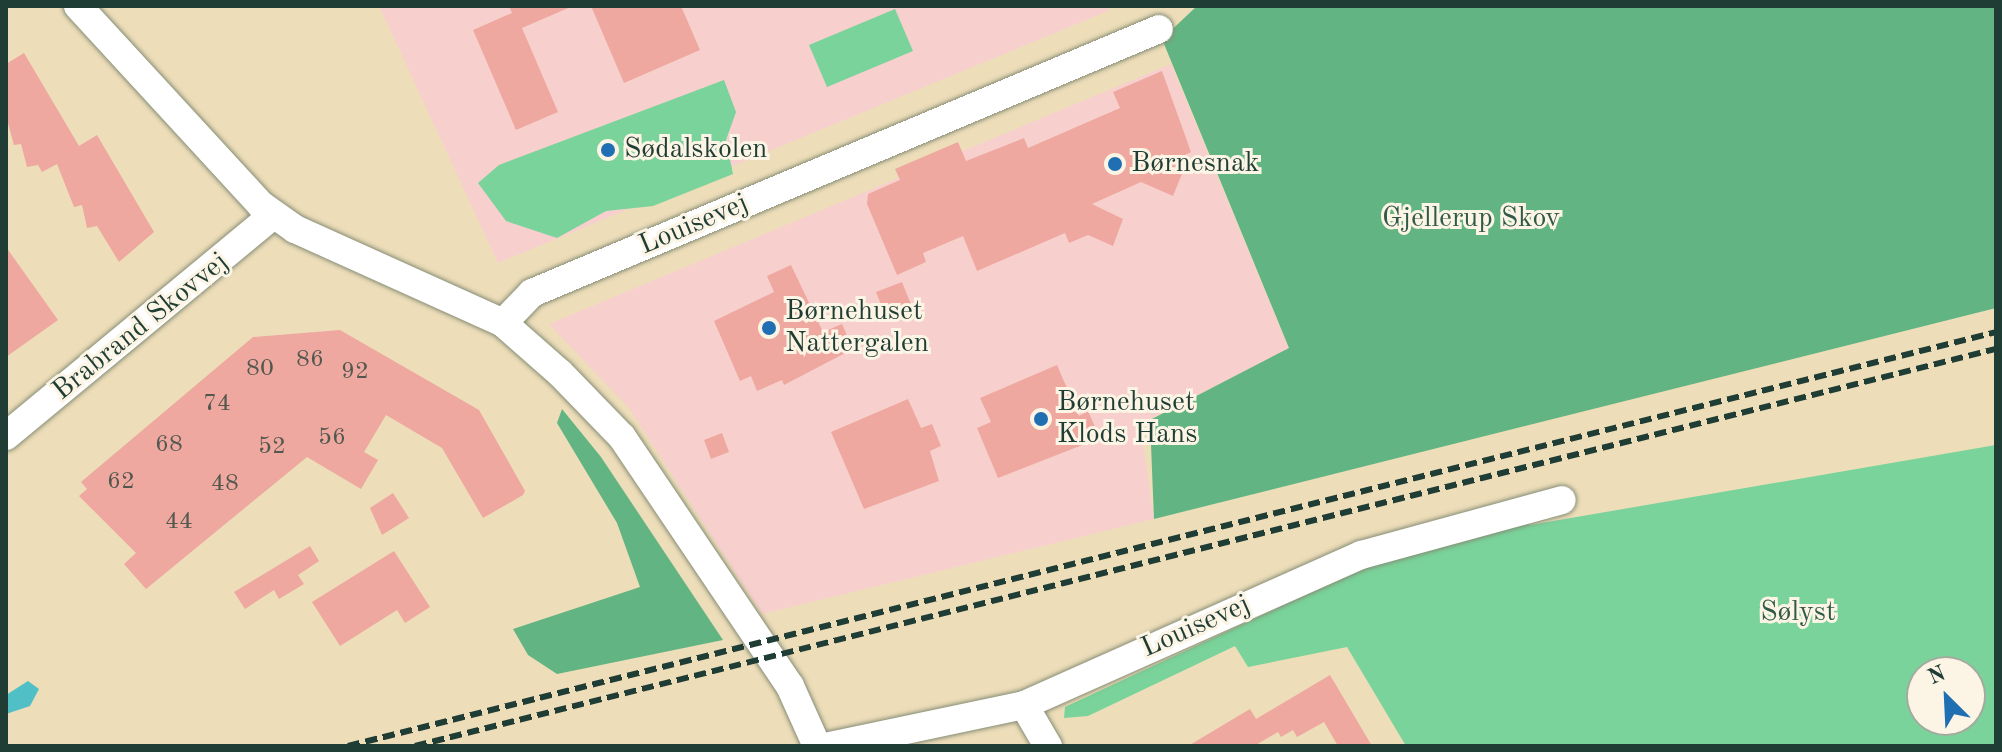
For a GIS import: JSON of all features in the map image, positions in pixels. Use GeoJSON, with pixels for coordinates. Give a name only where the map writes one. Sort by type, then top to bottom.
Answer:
{"type":"FeatureCollection","features":[{"type":"Feature","properties":{"kind":"street"},"geometry":{"type":"LineString","coordinates":[[78,6],[273,215],[295,229],[503,323],[622,437],[790,686],[817,746]]}},
{"type":"Feature","properties":{"kind":"street","name":"Louisevej"},"geometry":{"type":"LineString","coordinates":[[503,323],[532,293],[1159,29]]}},
{"type":"Feature","properties":{"kind":"street","name":"Brabrand Skovvej"},"geometry":{"type":"LineString","coordinates":[[6,436],[273,215]]}},
{"type":"Feature","properties":{"kind":"street","name":"Louisevej"},"geometry":{"type":"LineString","coordinates":[[830,746],[1024,705],[1361,555],[1562,500]]}},
{"type":"Feature","properties":{"kind":"street"},"geometry":{"type":"LineString","coordinates":[[1024,705],[1048,746]]}},
{"type":"Feature","properties":{"kind":"shaded area","name":"Sødalskolen"},"geometry":{"type":"Polygon","coordinates":[[[379,6],[1109,6],[1108,11],[498,263],[379,6]]]}},
{"type":"Feature","properties":{"kind":"shaded area"},"geometry":{"type":"Polygon","coordinates":[[[1171,64],[1289,349],[1140,424],[1154,519],[762,614],[629,408],[549,324],[1171,64]]]}},
{"type":"Feature","properties":{"kind":"green space","name":"Gjellerup Skov"},"geometry":{"type":"Polygon","coordinates":[[[1197,6],[1996,6],[1996,308],[1154,519],[1150,420],[1289,348],[1162,39],[1197,6]]]}},
{"type":"Feature","properties":{"kind":"green space"},"geometry":{"type":"Polygon","coordinates":[[[895,9],[913,51],[827,87],[809,45],[895,9]]]}},
{"type":"Feature","properties":{"kind":"green space"},"geometry":{"type":"Polygon","coordinates":[[[724,80],[736,112],[726,140],[733,174],[653,206],[606,211],[557,238],[506,221],[478,183],[499,165],[724,80]]]}},
{"type":"Feature","properties":{"kind":"green space"},"geometry":{"type":"Polygon","coordinates":[[[562,409],[601,457],[723,640],[557,674],[528,655],[513,629],[640,587],[617,523],[557,423],[562,409]]]}},
{"type":"Feature","properties":{"kind":"green space","name":"Sølyst"},"geometry":{"type":"Polygon","coordinates":[[[1996,445],[1996,746],[1406,746],[1347,647],[1248,667],[1235,646],[1088,716],[1064,718],[1065,707],[1372,564],[1522,520],[1530,525],[1996,445]]]}},
{"type":"Feature","properties":{"kind":"water"},"geometry":{"type":"Polygon","coordinates":[[[28,681],[39,689],[30,706],[6,714],[6,695],[28,681]]]}},
{"type":"Feature","properties":{"kind":"building"},"geometry":{"type":"Polygon","coordinates":[[[509,6],[573,6],[522,28],[558,112],[516,130],[473,30],[512,13],[509,6]]]}},
{"type":"Feature","properties":{"kind":"building"},"geometry":{"type":"Polygon","coordinates":[[[591,6],[681,6],[700,50],[624,83],[591,6]]]}},
{"type":"Feature","properties":{"kind":"building"},"geometry":{"type":"Polygon","coordinates":[[[24,53],[79,146],[97,135],[154,232],[119,262],[97,226],[87,228],[82,205],[74,207],[57,164],[42,172],[38,165],[27,167],[21,144],[14,145],[6,116],[6,64],[24,53]]]}},
{"type":"Feature","properties":{"kind":"building"},"geometry":{"type":"Polygon","coordinates":[[[1162,71],[1191,152],[1179,158],[1184,169],[1173,196],[1141,182],[1092,204],[1123,219],[1113,246],[1088,235],[1069,243],[1065,233],[977,271],[963,236],[923,253],[926,262],[897,275],[867,204],[868,194],[900,180],[895,169],[958,142],[966,161],[1024,138],[1028,148],[1120,108],[1113,92],[1162,71]]]}},
{"type":"Feature","properties":{"kind":"building"},"geometry":{"type":"Polygon","coordinates":[[[6,247],[58,320],[6,357],[6,247]]]}},
{"type":"Feature","properties":{"kind":"building","name":"Børnehuset Nattergalen"},"geometry":{"type":"Polygon","coordinates":[[[791,265],[823,332],[842,324],[853,349],[784,385],[782,380],[757,391],[751,376],[740,381],[714,321],[774,292],[767,276],[791,265]]]}},
{"type":"Feature","properties":{"kind":"building"},"geometry":{"type":"Polygon","coordinates":[[[902,282],[912,307],[886,317],[876,292],[902,282]]]}},
{"type":"Feature","properties":{"kind":"building"},"geometry":{"type":"Polygon","coordinates":[[[340,330],[479,410],[525,491],[523,495],[483,518],[442,448],[386,415],[364,452],[378,460],[361,489],[307,457],[146,589],[124,564],[136,553],[79,496],[87,489],[81,482],[253,337],[340,330]]]}},
{"type":"Feature","properties":{"kind":"building","name":"Børnehuset Klods Hans"},"geometry":{"type":"Polygon","coordinates":[[[1057,365],[1079,416],[1088,411],[1100,438],[998,478],[977,428],[991,422],[980,398],[1057,365]]]}},
{"type":"Feature","properties":{"kind":"building"},"geometry":{"type":"Polygon","coordinates":[[[908,399],[921,428],[932,424],[941,446],[930,451],[939,481],[864,509],[831,432],[908,399]]]}},
{"type":"Feature","properties":{"kind":"building"},"geometry":{"type":"Polygon","coordinates":[[[722,433],[729,452],[711,459],[704,440],[722,433]]]}},
{"type":"Feature","properties":{"kind":"building"},"geometry":{"type":"Polygon","coordinates":[[[393,493],[409,518],[382,535],[370,508],[393,493]]]}},
{"type":"Feature","properties":{"kind":"building"},"geometry":{"type":"Polygon","coordinates":[[[310,546],[319,561],[298,575],[304,584],[279,599],[274,590],[245,609],[234,592],[310,546]]]}},
{"type":"Feature","properties":{"kind":"building"},"geometry":{"type":"Polygon","coordinates":[[[394,551],[430,607],[405,623],[397,610],[340,646],[312,602],[394,551]]]}},
{"type":"Feature","properties":{"kind":"building"},"geometry":{"type":"Polygon","coordinates":[[[1330,675],[1372,746],[1338,746],[1324,722],[1297,737],[1293,730],[1281,737],[1278,732],[1254,746],[1188,746],[1250,709],[1256,719],[1330,675]]]}},
{"type":"Feature","properties":{"kind":"railway"},"geometry":{"type":"LineString","coordinates":[[348,746],[1996,332]]}},
{"type":"Feature","properties":{"kind":"railway"},"geometry":{"type":"LineString","coordinates":[[415,746],[1996,349]]}},
{"type":"Feature","properties":{"kind":"place","name":"Sødalskolen"},"geometry":{"type":"Point","coordinates":[608,150]}},
{"type":"Feature","properties":{"kind":"place","name":"Børnesnak"},"geometry":{"type":"Point","coordinates":[1115,164]}},
{"type":"Feature","properties":{"kind":"place","name":"Børnehuset Nattergalen"},"geometry":{"type":"Point","coordinates":[769,328]}},
{"type":"Feature","properties":{"kind":"place","name":"Børnehuset Klods Hans"},"geometry":{"type":"Point","coordinates":[1041,419]}}]}
